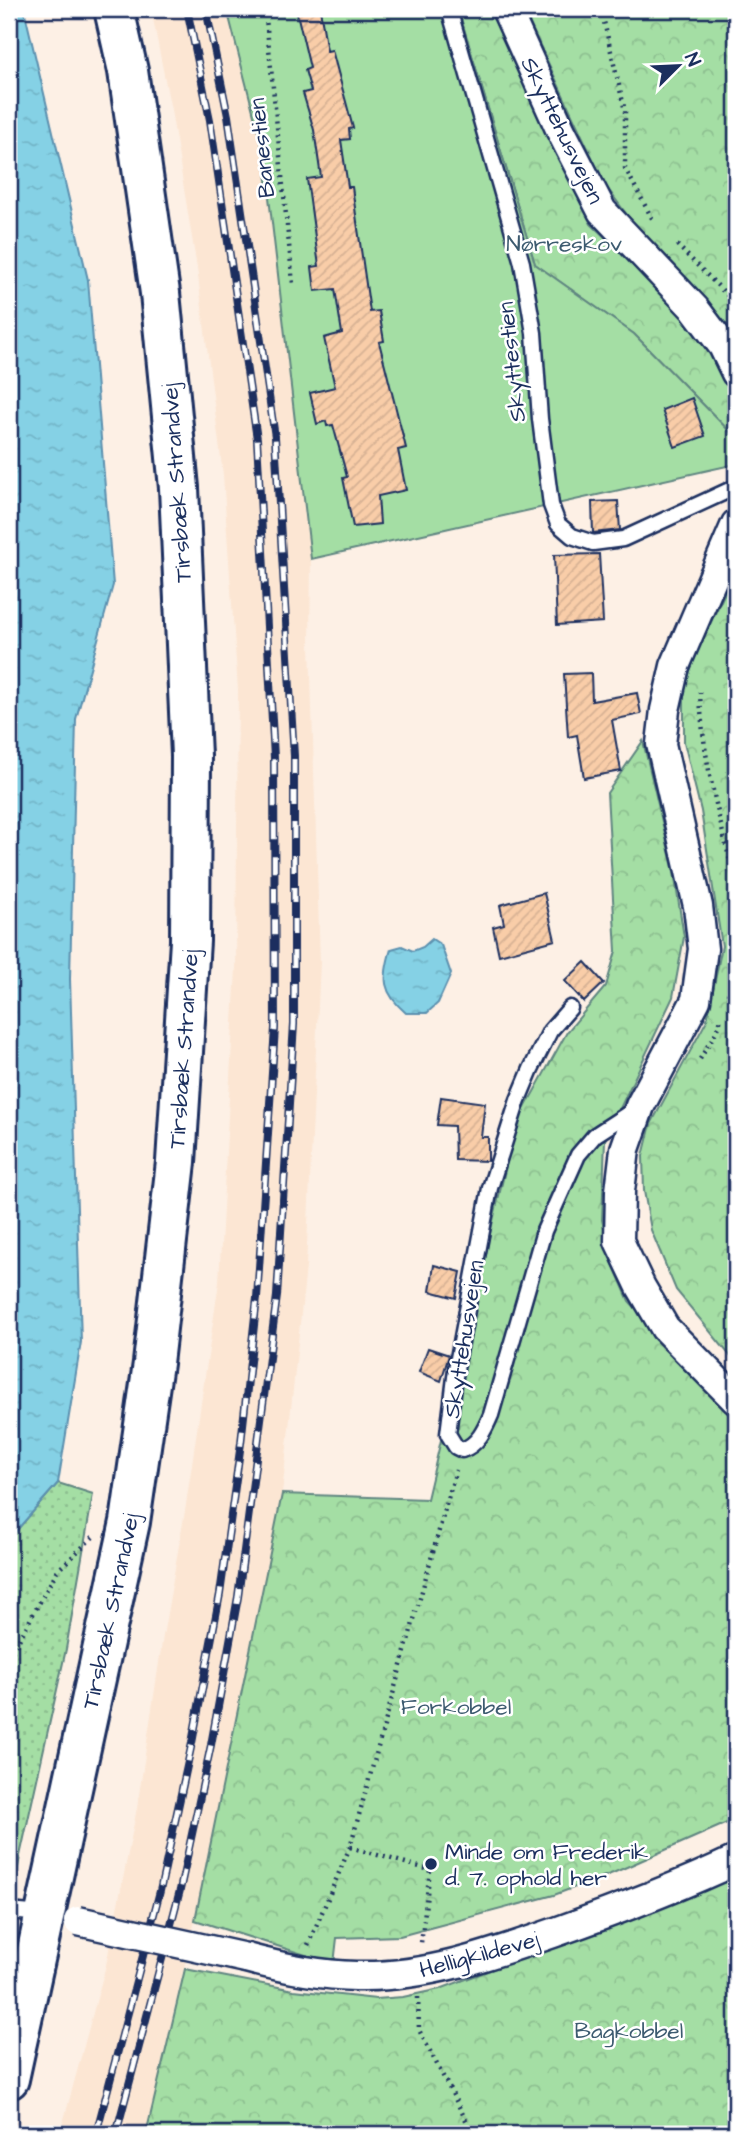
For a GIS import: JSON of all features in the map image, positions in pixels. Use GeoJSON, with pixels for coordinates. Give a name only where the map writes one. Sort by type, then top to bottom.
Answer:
{"type":"FeatureCollection","features":[{"type":"Feature","properties":{"kind":"street","name":"Tirsbæk Strandvej"},"geometry":{"type":"LineString","coordinates":[[9,2079],[62,1918],[130,1522],[153,1363],[176,1162],[190,941],[191,756],[179,488],[160,293],[128,71],[114,9]]}},
{"type":"Feature","properties":{"kind":"street","name":"Skyttehusvejen"},"geometry":{"type":"LineString","coordinates":[[506,9],[561,131],[602,211],[695,309],[723,346],[736,373]]}},
{"type":"Feature","properties":{"kind":"street","name":"Skyttehusvejen"},"geometry":{"type":"LineString","coordinates":[[736,524],[675,666],[665,709],[661,744],[698,906],[703,949],[696,1000],[640,1106],[625,1149],[620,1191],[619,1241],[665,1328],[736,1400]]}},
{"type":"Feature","properties":{"kind":"street","name":"Helligkildevej"},"geometry":{"type":"LineString","coordinates":[[62,1918],[246,1958],[296,1972],[358,1976],[417,1972],[460,1963],[625,1908],[736,1860]]}},
{"type":"Feature","properties":{"kind":"lane","name":"Skyttestien"},"geometry":{"type":"LineString","coordinates":[[449,9],[523,263],[534,333],[540,419],[551,505],[558,524],[572,536],[593,543],[623,539],[736,488]]}},
{"type":"Feature","properties":{"kind":"lane","name":"Skyttehusvejen"},"geometry":{"type":"LineString","coordinates":[[570,1008],[550,1031],[531,1069],[518,1100],[490,1188],[456,1369],[448,1434],[456,1447],[462,1450],[471,1447],[491,1415],[544,1231],[578,1155],[595,1135],[640,1106]]}},
{"type":"Feature","properties":{"kind":"lane"},"geometry":{"type":"LineString","coordinates":[[9,1911],[62,1918]]}},
{"type":"Feature","properties":{"kind":"path","name":"Banestien"},"geometry":{"type":"LineString","coordinates":[[265,9],[293,284]]}},
{"type":"Feature","properties":{"kind":"path"},"geometry":{"type":"LineString","coordinates":[[601,9],[625,111],[625,168],[653,221],[663,231]]}},
{"type":"Feature","properties":{"kind":"path"},"geometry":{"type":"LineString","coordinates":[[672,240],[736,304]]}},
{"type":"Feature","properties":{"kind":"path"},"geometry":{"type":"LineString","coordinates":[[700,690],[701,726],[714,798],[736,884]]}},
{"type":"Feature","properties":{"kind":"path"},"geometry":{"type":"LineString","coordinates":[[296,1972],[350,1847],[462,1450]]}},
{"type":"Feature","properties":{"kind":"path"},"geometry":{"type":"LineString","coordinates":[[9,1658],[57,1571],[90,1538],[130,1522]]}},
{"type":"Feature","properties":{"kind":"path"},"geometry":{"type":"LineString","coordinates":[[350,1847],[430,1870],[417,1972],[419,2030],[467,2122],[470,2134]]}},
{"type":"Feature","properties":{"kind":"shaded area"},"geometry":{"type":"Polygon","coordinates":[[[151,9],[227,9],[264,154],[311,559],[310,645],[320,962],[306,1267],[282,1494],[195,1920],[146,2134],[60,2134],[106,1965],[137,1808],[185,1511],[219,1282],[236,968],[238,690],[223,475],[197,268],[151,9]]]}},
{"type":"Feature","properties":{"kind":"green space"},"geometry":{"type":"Polygon","coordinates":[[[227,9],[458,9],[535,264],[634,334],[736,438],[736,464],[311,559],[264,154],[227,9]]]}},
{"type":"Feature","properties":{"kind":"green space","name":"Nørreskov"},"geometry":{"type":"Polygon","coordinates":[[[458,9],[489,9],[591,224],[701,329],[735,400],[736,438],[634,334],[535,264],[458,9]]]}},
{"type":"Feature","properties":{"kind":"green space","name":"Nørreskov"},"geometry":{"type":"Polygon","coordinates":[[[523,9],[736,9],[736,334],[641,234],[605,185],[523,9]]]}},
{"type":"Feature","properties":{"kind":"green space"},"geometry":{"type":"Polygon","coordinates":[[[736,569],[736,1363],[676,1290],[651,1230],[644,1191],[643,1156],[651,1124],[707,1020],[722,946],[701,811],[684,742],[684,690],[694,658],[736,569]]]}},
{"type":"Feature","properties":{"kind":"green space","name":"Forkobbel"},"geometry":{"type":"Polygon","coordinates":[[[643,741],[674,872],[684,937],[673,997],[605,1140],[602,1220],[612,1262],[629,1301],[736,1418],[736,1819],[613,1873],[554,1895],[400,1936],[337,1938],[334,1964],[195,1920],[282,1494],[427,1499],[516,1124],[567,1032],[606,986],[616,951],[607,793],[643,741]]]}},
{"type":"Feature","properties":{"kind":"green space"},"geometry":{"type":"Polygon","coordinates":[[[58,1483],[93,1494],[66,1649],[20,1856],[9,1920],[9,1539],[58,1483]]]}},
{"type":"Feature","properties":{"kind":"green space","name":"Bagkobbel"},"geometry":{"type":"Polygon","coordinates":[[[736,1877],[736,2134],[146,2134],[185,1969],[294,1990],[376,1999],[403,1997],[440,1989],[736,1877]]]}},
{"type":"Feature","properties":{"kind":"water"},"geometry":{"type":"Polygon","coordinates":[[[9,9],[24,9],[88,280],[113,585],[76,719],[70,979],[81,1342],[58,1483],[9,1539],[9,9]]]}},
{"type":"Feature","properties":{"kind":"water"},"geometry":{"type":"Polygon","coordinates":[[[432,939],[441,945],[451,974],[438,1003],[427,1013],[406,1013],[392,998],[386,984],[386,969],[391,949],[402,946],[413,951],[432,939]]]}},
{"type":"Feature","properties":{"kind":"building"},"geometry":{"type":"Polygon","coordinates":[[[296,9],[320,9],[327,51],[332,50],[353,128],[349,129],[350,139],[341,140],[348,187],[352,187],[370,312],[379,311],[384,341],[379,342],[406,448],[398,450],[406,490],[378,496],[380,524],[353,527],[343,478],[347,477],[333,425],[327,426],[326,421],[317,424],[310,393],[335,387],[324,338],[342,333],[335,289],[315,291],[312,267],[319,266],[307,179],[321,177],[314,130],[303,93],[311,91],[305,70],[310,68],[296,9]]]}},
{"type":"Feature","properties":{"kind":"building"},"geometry":{"type":"Polygon","coordinates":[[[692,398],[705,436],[675,447],[662,410],[692,398]]]}},
{"type":"Feature","properties":{"kind":"building"},"geometry":{"type":"Polygon","coordinates":[[[618,501],[620,530],[593,533],[592,502],[618,501]]]}},
{"type":"Feature","properties":{"kind":"building"},"geometry":{"type":"Polygon","coordinates":[[[599,554],[603,622],[557,625],[554,555],[599,554]]]}},
{"type":"Feature","properties":{"kind":"building"},"geometry":{"type":"Polygon","coordinates":[[[591,673],[592,701],[637,693],[641,714],[612,720],[621,771],[584,778],[577,735],[568,737],[564,674],[591,673]]]}},
{"type":"Feature","properties":{"kind":"building"},"geometry":{"type":"Polygon","coordinates":[[[544,893],[555,940],[499,955],[493,927],[504,924],[500,905],[544,893]]]}},
{"type":"Feature","properties":{"kind":"building"},"geometry":{"type":"Polygon","coordinates":[[[585,962],[604,983],[584,1002],[565,981],[585,962]]]}},
{"type":"Feature","properties":{"kind":"building"},"geometry":{"type":"Polygon","coordinates":[[[441,1097],[485,1103],[481,1137],[488,1137],[488,1161],[455,1160],[454,1126],[437,1125],[441,1097]]]}},
{"type":"Feature","properties":{"kind":"building"},"geometry":{"type":"Polygon","coordinates":[[[434,1265],[461,1272],[456,1298],[430,1291],[434,1265]]]}},
{"type":"Feature","properties":{"kind":"building"},"geometry":{"type":"Polygon","coordinates":[[[428,1348],[449,1355],[441,1381],[419,1372],[428,1348]]]}},
{"type":"Feature","properties":{"kind":"railway"},"geometry":{"type":"LineString","coordinates":[[96,2134],[160,1891],[220,1594],[241,1443],[257,1298],[275,1028],[274,758],[257,439],[210,120],[187,9]]}},
{"type":"Feature","properties":{"kind":"railway"},"geometry":{"type":"LineString","coordinates":[[116,2134],[180,1890],[211,1745],[238,1597],[277,1296],[294,1024],[294,756],[275,437],[228,116],[206,9]]}},
{"type":"Feature","properties":{"kind":"place","name":"Minde om Frederik d. 7. ophold her"},"geometry":{"type":"Point","coordinates":[431,1864]}}]}
